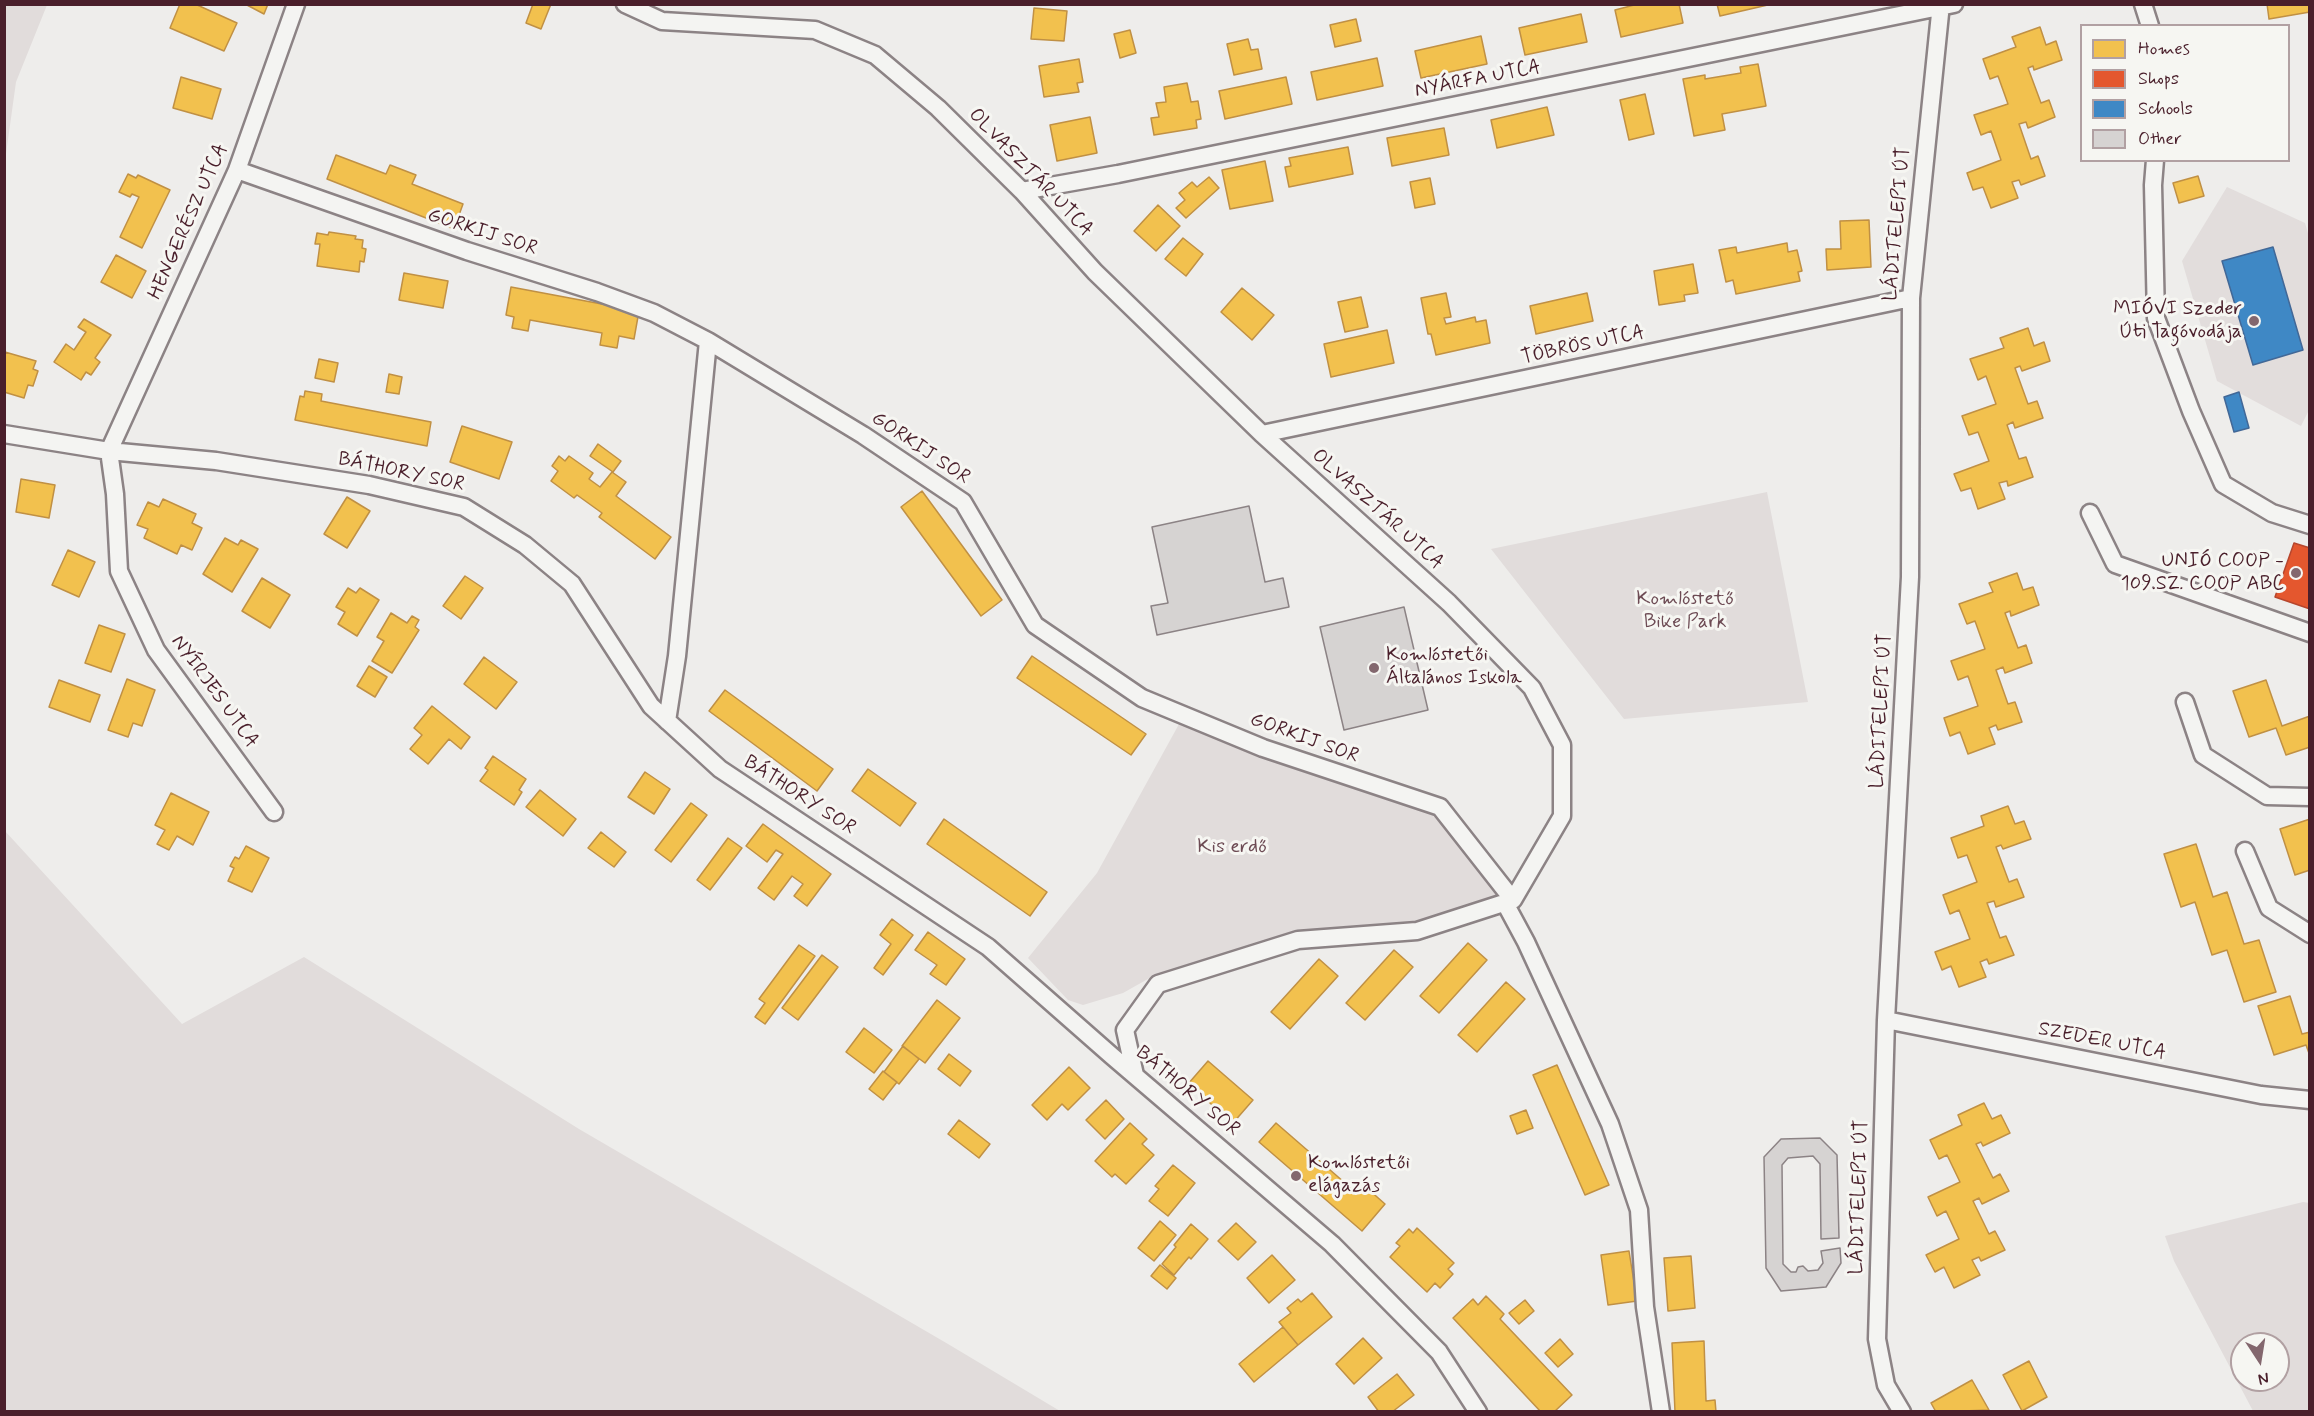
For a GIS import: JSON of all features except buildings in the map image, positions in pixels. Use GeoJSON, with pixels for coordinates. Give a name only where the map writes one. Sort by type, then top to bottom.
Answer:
{"type":"FeatureCollection","features":[{"type":"Feature","properties":{"kind":"street","name":"HENGERÉSZ UTCA"},"geometry":{"type":"LineString","coordinates":[[109,450],[237,170],[296,4]]}},
{"type":"Feature","properties":{"kind":"street","name":"OLVASZTÁR UTCA"},"geometry":{"type":"LineString","coordinates":[[625,4],[662,21],[815,30],[875,55],[938,108],[1022,191],[1095,272],[1262,434],[1449,603],[1532,688],[1562,745],[1562,816],[1509,902]]}},
{"type":"Feature","properties":{"kind":"street"},"geometry":{"type":"LineString","coordinates":[[2144,4],[2149,24]]}},
{"type":"Feature","properties":{"kind":"street","name":"NYÁRFA UTCA"},"geometry":{"type":"LineString","coordinates":[[1022,191],[1118,174],[1945,6]]}},
{"type":"Feature","properties":{"kind":"street","name":"LÁDITELEPI ÚT"},"geometry":{"type":"LineString","coordinates":[[1902,1412],[1886,1385],[1877,1339],[1886,1020],[1910,576],[1911,298],[1945,6]]}},
{"type":"Feature","properties":{"kind":"street"},"geometry":{"type":"LineString","coordinates":[[2155,162],[2153,185],[2156,318],[2191,411],[2223,484],[2272,513],[2310,525]]}},
{"type":"Feature","properties":{"kind":"street","name":"GORKIJ SOR"},"geometry":{"type":"LineString","coordinates":[[237,170],[466,251],[654,313],[708,342],[863,435],[963,502],[1035,626],[1142,698],[1263,748],[1440,807],[1509,902],[1610,1124],[1639,1210],[1645,1307],[1661,1412]]}},
{"type":"Feature","properties":{"kind":"street","name":"TÖBRÖS UTCA"},"geometry":{"type":"LineString","coordinates":[[1262,434],[1911,298]]}},
{"type":"Feature","properties":{"kind":"street"},"geometry":{"type":"LineString","coordinates":[[667,721],[677,656],[708,342]]}},
{"type":"Feature","properties":{"kind":"street","name":"BÁTHORY SOR"},"geometry":{"type":"LineString","coordinates":[[4,434],[109,450],[216,461],[357,483],[464,507],[525,545],[572,584],[651,706],[667,721],[720,769],[988,947],[1332,1244],[1439,1352],[1478,1412]]}},
{"type":"Feature","properties":{"kind":"street","name":"NYÍRJES UTCA"},"geometry":{"type":"LineString","coordinates":[[109,450],[115,494],[119,571],[156,650],[274,812]]}},
{"type":"Feature","properties":{"kind":"street"},"geometry":{"type":"LineString","coordinates":[[2090,513],[2115,564],[2310,633]]}},
{"type":"Feature","properties":{"kind":"street"},"geometry":{"type":"LineString","coordinates":[[2185,702],[2203,755],[2267,796],[2310,797]]}},
{"type":"Feature","properties":{"kind":"street"},"geometry":{"type":"LineString","coordinates":[[2245,851],[2269,908],[2310,934]]}},
{"type":"Feature","properties":{"kind":"street"},"geometry":{"type":"LineString","coordinates":[[1135,1075],[1125,1030],[1158,984],[1298,940],[1417,932],[1509,902]]}},
{"type":"Feature","properties":{"kind":"street","name":"SZEDER UTCA"},"geometry":{"type":"LineString","coordinates":[[1886,1020],[2249,1092],[2310,1100]]}},
{"type":"Feature","properties":{"kind":"shaded area","name":"MIÓVI Szeder Úti Tagóvodája"},"geometry":{"type":"Polygon","coordinates":[[[2227,187],[2305,223],[2310,240],[2310,408],[2301,426],[2217,381],[2182,261],[2227,187]]]}},
{"type":"Feature","properties":{"kind":"green space"},"geometry":{"type":"Polygon","coordinates":[[[5,4],[47,5],[16,82],[5,161],[5,4]]]}},
{"type":"Feature","properties":{"kind":"green space","name":"Komlóstető Bike Park"},"geometry":{"type":"Polygon","coordinates":[[[1767,492],[1808,702],[1624,719],[1491,549],[1767,492]]]}},
{"type":"Feature","properties":{"kind":"green space","name":"Kis erdő"},"geometry":{"type":"Polygon","coordinates":[[[1184,715],[1440,807],[1505,903],[1417,931],[1298,940],[1155,975],[1123,993],[1083,1005],[1068,1000],[1028,958],[1097,873],[1184,715]]]}},
{"type":"Feature","properties":{"kind":"green space"},"geometry":{"type":"Polygon","coordinates":[[[5,831],[182,1024],[304,957],[579,1129],[1060,1411],[5,1411],[5,831]]]}},
{"type":"Feature","properties":{"kind":"green space"},"geometry":{"type":"Polygon","coordinates":[[[2303,1202],[2310,1203],[2309,1411],[2253,1411],[2243,1392],[2290,1392],[2290,1332],[2230,1332],[2230,1367],[2174,1261],[2165,1236],[2303,1202]]]}},
{"type":"Feature","properties":{"kind":"place","name":"MIÓVI Szeder Úti Tagóvodája"},"geometry":{"type":"Point","coordinates":[2254,321]}},
{"type":"Feature","properties":{"kind":"place","name":"UNIÓ COOP - 109.SZ. COOP ABC"},"geometry":{"type":"Point","coordinates":[2296,573]}},
{"type":"Feature","properties":{"kind":"place","name":"Komlóstetői Általános Iskola"},"geometry":{"type":"Point","coordinates":[1374,668]}},
{"type":"Feature","properties":{"kind":"place","name":"Komlóstetői elágazás"},"geometry":{"type":"Point","coordinates":[1296,1176]}}]}
